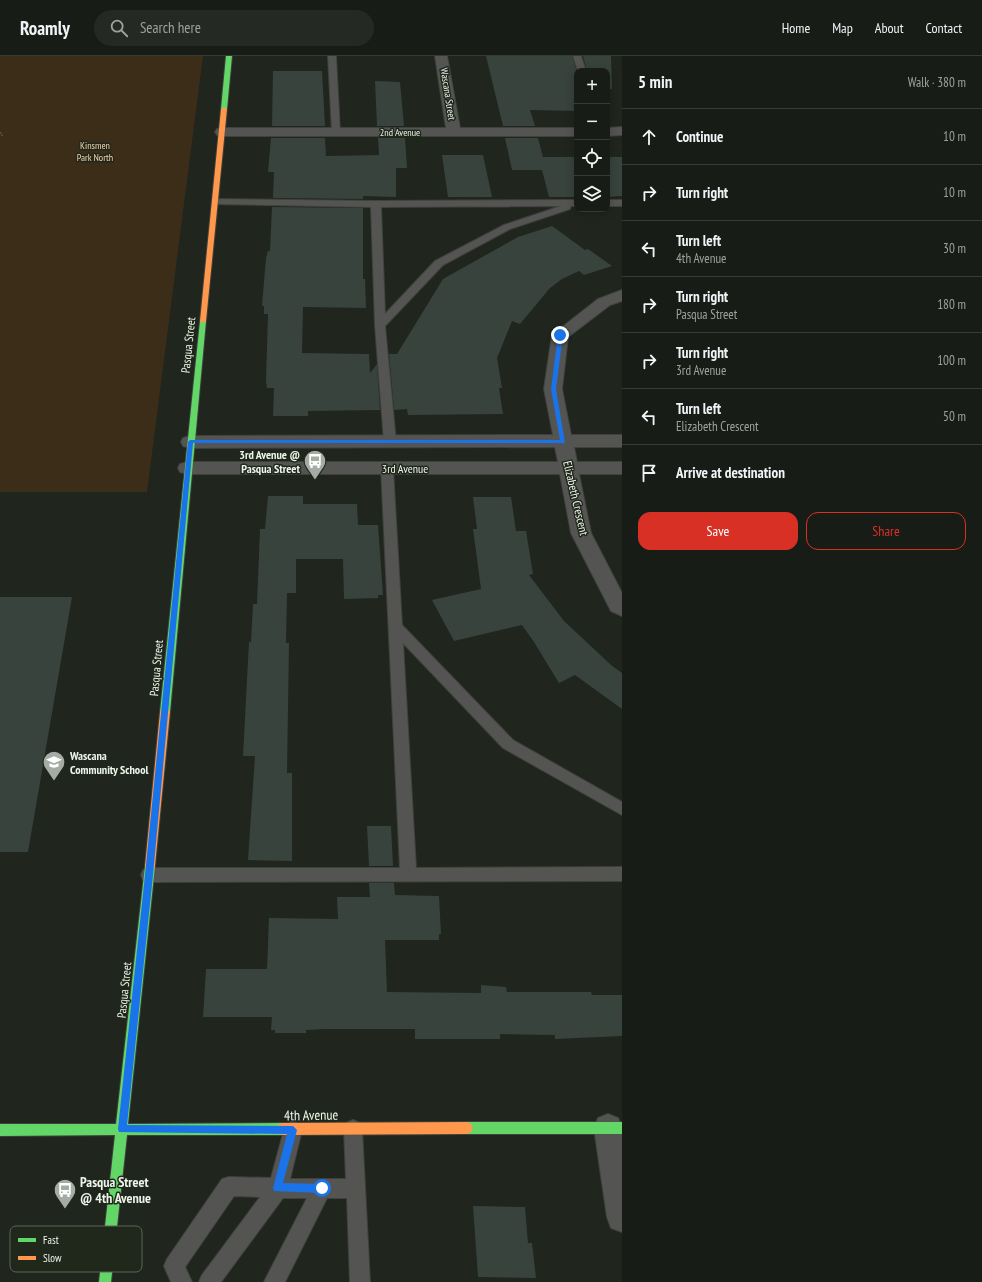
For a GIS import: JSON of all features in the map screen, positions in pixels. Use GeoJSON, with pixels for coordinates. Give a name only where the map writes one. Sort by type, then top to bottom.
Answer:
{"type":"FeatureCollection","features":[{"type":"Feature","properties":{"kind":"street","name":"Pasqua Street"},"geometry":{"type":"LineString","coordinates":[[111,1226],[149,875],[187,468],[229,56]]}},
{"type":"Feature","properties":{"kind":"street","name":"Wascana Street"},"geometry":{"type":"LineString","coordinates":[[441,56],[454,132]]}},
{"type":"Feature","properties":{"kind":"street"},"geometry":{"type":"LineString","coordinates":[[610,132],[622,131]]}},
{"type":"Feature","properties":{"kind":"street","name":"2nd Avenue"},"geometry":{"type":"LineString","coordinates":[[222,132],[574,132]]}},
{"type":"Feature","properties":{"kind":"street","name":"Elizabeth Crescent"},"geometry":{"type":"LineString","coordinates":[[622,295],[604,302],[560,335],[553,389],[580,533],[618,606],[622,608]]}},
{"type":"Feature","properties":{"kind":"street"},"geometry":{"type":"LineString","coordinates":[[190,442],[622,441]]}},
{"type":"Feature","properties":{"kind":"street","name":"3rd Avenue"},"geometry":{"type":"LineString","coordinates":[[187,468],[622,468]]}},
{"type":"Feature","properties":{"kind":"street"},"geometry":{"type":"LineString","coordinates":[[615,1128],[622,1217]]}},
{"type":"Feature","properties":{"kind":"street","name":"4th Avenue"},"geometry":{"type":"LineString","coordinates":[[0,1130],[615,1128]]}},
{"type":"Feature","properties":{"kind":"street","name":"Pasqua Street"},"geometry":{"type":"LineString","coordinates":[[105,1282],[106,1272]]}},
{"type":"Feature","properties":{"kind":"lane"},"geometry":{"type":"LineString","coordinates":[[332,56],[336,132]]}},
{"type":"Feature","properties":{"kind":"lane"},"geometry":{"type":"LineString","coordinates":[[577,56],[581,68]]}},
{"type":"Feature","properties":{"kind":"lane"},"geometry":{"type":"LineString","coordinates":[[215,202],[376,204],[574,203]]}},
{"type":"Feature","properties":{"kind":"lane"},"geometry":{"type":"LineString","coordinates":[[610,203],[622,203]]}},
{"type":"Feature","properties":{"kind":"lane"},"geometry":{"type":"LineString","coordinates":[[376,204],[380,325],[390,442]]}},
{"type":"Feature","properties":{"kind":"lane"},"geometry":{"type":"LineString","coordinates":[[380,325],[439,263],[507,227],[574,204]]}},
{"type":"Feature","properties":{"kind":"lane"},"geometry":{"type":"LineString","coordinates":[[387,468],[408,874]]}},
{"type":"Feature","properties":{"kind":"lane"},"geometry":{"type":"LineString","coordinates":[[396,627],[508,744],[622,809]]}},
{"type":"Feature","properties":{"kind":"lane"},"geometry":{"type":"LineString","coordinates":[[149,875],[622,874]]}},
{"type":"Feature","properties":{"kind":"lane"},"geometry":{"type":"LineString","coordinates":[[353,1129],[360,1282]]}},
{"type":"Feature","properties":{"kind":"lane"},"geometry":{"type":"LineString","coordinates":[[209,1282],[278,1188],[293,1130]]}},
{"type":"Feature","properties":{"kind":"lane"},"geometry":{"type":"LineString","coordinates":[[182,1282],[174,1266],[229,1186],[278,1188],[356,1188]]}},
{"type":"Feature","properties":{"kind":"lane"},"geometry":{"type":"LineString","coordinates":[[274,1282],[322,1188]]}},
{"type":"Feature","properties":{"kind":"path"},"geometry":{"type":"LineString","coordinates":[[0,133],[2,133],[2,138]]}},
{"type":"Feature","properties":{"kind":"green space","name":"Kinsmen Park North"},"geometry":{"type":"Polygon","coordinates":[[[0,56],[203,56],[147,492],[0,492],[0,56]]]}},
{"type":"Feature","properties":{"kind":"building"},"geometry":{"type":"Polygon","coordinates":[[[486,56],[572,56],[576,68],[574,68],[574,111],[530,110],[535,126],[503,126],[486,56]]]}},
{"type":"Feature","properties":{"kind":"building"},"geometry":{"type":"Polygon","coordinates":[[[583,56],[611,56],[612,89],[610,89],[610,68],[586,68],[583,56]]]}},
{"type":"Feature","properties":{"kind":"building"},"geometry":{"type":"Polygon","coordinates":[[[273,71],[322,71],[325,126],[272,126],[273,71]]]}},
{"type":"Feature","properties":{"kind":"building"},"geometry":{"type":"Polygon","coordinates":[[[375,81],[400,82],[404,126],[377,126],[375,81]]]}},
{"type":"Feature","properties":{"kind":"building"},"geometry":{"type":"Polygon","coordinates":[[[271,138],[325,138],[326,156],[379,155],[378,138],[405,138],[407,168],[396,168],[396,197],[363,196],[363,199],[273,198],[274,172],[268,172],[271,138]]]}},
{"type":"Feature","properties":{"kind":"building"},"geometry":{"type":"Polygon","coordinates":[[[505,138],[538,138],[543,157],[574,157],[574,197],[549,197],[542,170],[512,170],[505,138]]]}},
{"type":"Feature","properties":{"kind":"building"},"geometry":{"type":"Polygon","coordinates":[[[442,155],[483,155],[492,197],[448,197],[442,155]]]}},
{"type":"Feature","properties":{"kind":"building"},"geometry":{"type":"Polygon","coordinates":[[[610,157],[622,157],[622,196],[610,197],[610,157]]]}},
{"type":"Feature","properties":{"kind":"building"},"geometry":{"type":"Polygon","coordinates":[[[272,207],[363,208],[363,279],[365,279],[366,308],[303,307],[302,353],[369,354],[370,373],[377,364],[380,410],[308,411],[308,416],[273,416],[274,388],[267,388],[266,381],[268,314],[264,314],[264,306],[262,306],[266,258],[268,251],[270,251],[272,207]]]}},
{"type":"Feature","properties":{"kind":"building"},"geometry":{"type":"Polygon","coordinates":[[[552,226],[585,250],[588,249],[612,266],[584,275],[579,271],[562,279],[550,288],[520,324],[512,321],[497,358],[502,388],[499,388],[503,414],[408,415],[407,409],[394,410],[389,354],[397,354],[443,279],[518,237],[552,226]]]}},
{"type":"Feature","properties":{"kind":"building"},"geometry":{"type":"Polygon","coordinates":[[[268,496],[303,496],[303,504],[357,504],[358,525],[378,525],[383,595],[378,595],[378,598],[344,599],[343,559],[296,559],[296,593],[287,593],[286,643],[289,643],[287,773],[292,773],[292,861],[248,860],[255,756],[243,756],[249,642],[251,642],[253,604],[257,604],[260,529],[265,529],[268,496]]]}},
{"type":"Feature","properties":{"kind":"building"},"geometry":{"type":"Polygon","coordinates":[[[473,497],[511,497],[516,531],[526,531],[533,574],[529,575],[564,621],[611,665],[622,673],[622,709],[575,675],[559,683],[522,625],[454,641],[432,600],[481,589],[473,529],[477,529],[473,497]]]}},
{"type":"Feature","properties":{"kind":"building"},"geometry":{"type":"Polygon","coordinates":[[[0,597],[72,597],[28,852],[0,852],[0,597]]]}},
{"type":"Feature","properties":{"kind":"building"},"geometry":{"type":"Polygon","coordinates":[[[367,826],[391,826],[393,866],[369,866],[367,826]]]}},
{"type":"Feature","properties":{"kind":"building"},"geometry":{"type":"Polygon","coordinates":[[[369,883],[394,883],[395,895],[439,896],[441,934],[439,934],[439,940],[385,940],[387,992],[481,993],[481,985],[506,987],[507,992],[591,992],[592,995],[622,995],[622,1036],[555,1039],[555,1035],[500,1034],[500,1039],[415,1039],[415,1029],[325,1029],[306,1030],[306,1033],[275,1033],[275,1030],[271,1030],[272,1017],[203,1017],[206,969],[267,969],[269,918],[338,919],[337,897],[370,897],[369,883]]]}},
{"type":"Feature","properties":{"kind":"building"},"geometry":{"type":"Polygon","coordinates":[[[473,1206],[525,1207],[528,1243],[532,1243],[536,1278],[478,1277],[473,1206]]]}},
{"type":"Feature","properties":{"kind":"traffic: fast"},"geometry":{"type":"LineString","coordinates":[[224,109],[229,56]]}},
{"type":"Feature","properties":{"kind":"traffic: fast"},"geometry":{"type":"LineString","coordinates":[[165,712],[203,321]]}},
{"type":"Feature","properties":{"kind":"traffic: fast"},"geometry":{"type":"LineString","coordinates":[[111,1226],[150,866]]}},
{"type":"Feature","properties":{"kind":"traffic: fast"},"geometry":{"type":"LineString","coordinates":[[467,1128],[622,1128]]}},
{"type":"Feature","properties":{"kind":"traffic: fast"},"geometry":{"type":"LineString","coordinates":[[0,1130],[282,1129]]}},
{"type":"Feature","properties":{"kind":"traffic: fast"},"geometry":{"type":"LineString","coordinates":[[105,1282],[106,1272]]}},
{"type":"Feature","properties":{"kind":"traffic: slow"},"geometry":{"type":"LineString","coordinates":[[203,321],[224,109]]}},
{"type":"Feature","properties":{"kind":"traffic: slow"},"geometry":{"type":"LineString","coordinates":[[150,866],[165,712]]}},
{"type":"Feature","properties":{"kind":"traffic: slow"},"geometry":{"type":"LineString","coordinates":[[282,1129],[467,1128]]}},
{"type":"Feature","properties":{"kind":"place","name":"3rd Avenue @ Pasqua Street"},"geometry":{"type":"Point","coordinates":[315,480]}},
{"type":"Feature","properties":{"kind":"place","name":"Wascana Community School"},"geometry":{"type":"Point","coordinates":[54,782]}},
{"type":"Feature","properties":{"kind":"place","name":"Pasqua Street @ 4th Avenue"},"geometry":{"type":"Point","coordinates":[65,1210]}},
{"type":"Feature","properties":{"kind":"route"},"geometry":{"type":"LineString","coordinates":[[322,1188],[278,1188],[293,1130],[122,1129],[149,875],[190,442],[563,441],[553,389],[560,335]]}}]}
